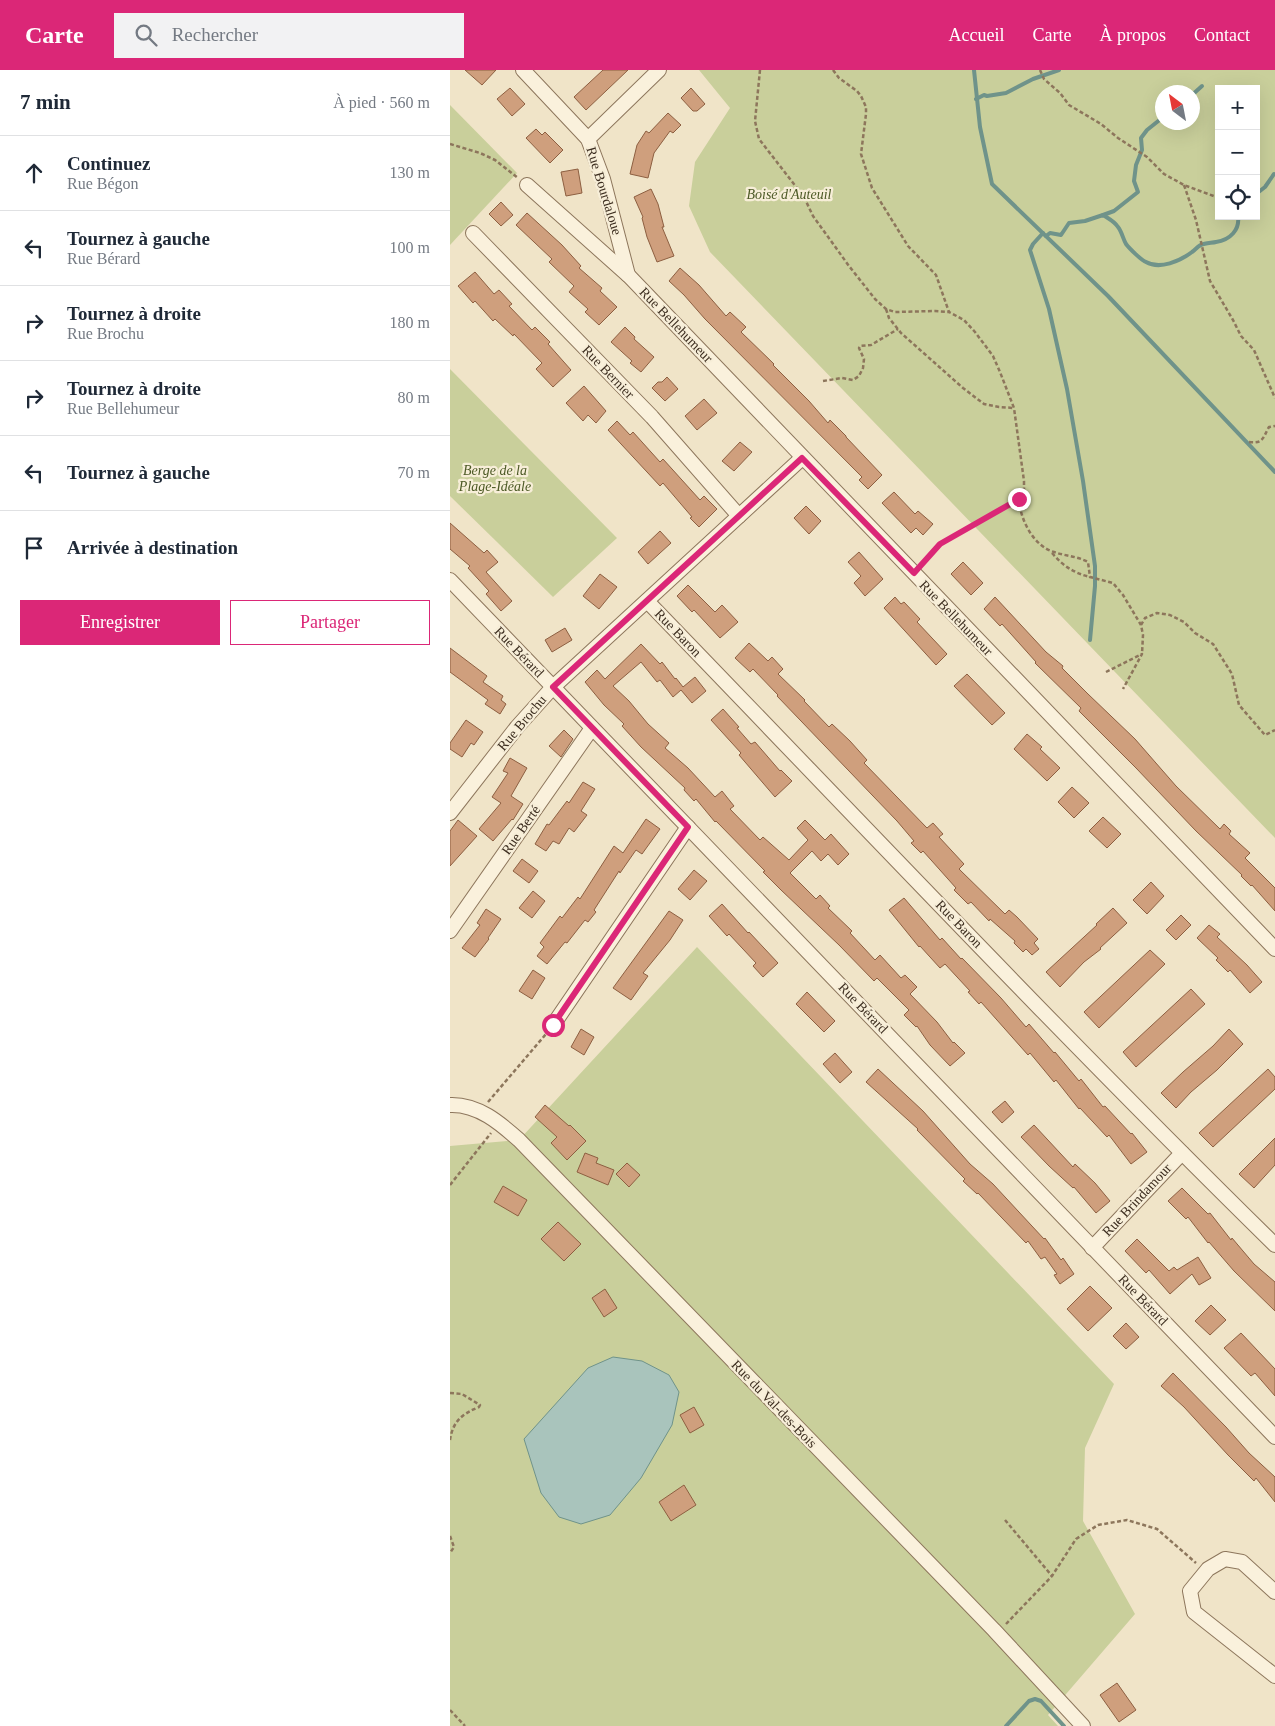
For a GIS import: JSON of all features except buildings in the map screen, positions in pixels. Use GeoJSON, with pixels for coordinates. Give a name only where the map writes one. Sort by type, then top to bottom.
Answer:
{"type":"FeatureCollection","features":[{"type":"Feature","properties":{"kind":"street","name":"Rue Bourdaloue"},"geometry":{"type":"LineString","coordinates":[[523,70],[588,139],[603,179],[628,276]]}},
{"type":"Feature","properties":{"kind":"street"},"geometry":{"type":"LineString","coordinates":[[588,139],[659,70]]}},
{"type":"Feature","properties":{"kind":"street","name":"Rue Bellehumeur"},"geometry":{"type":"LineString","coordinates":[[527,185],[628,276],[1275,949]]}},
{"type":"Feature","properties":{"kind":"street","name":"Rue Bernier"},"geometry":{"type":"LineString","coordinates":[[473,233],[652,416],[739,516]]}},
{"type":"Feature","properties":{"kind":"street","name":"Rue Brochu"},"geometry":{"type":"LineString","coordinates":[[450,814],[517,727],[553,687],[802,458]]}},
{"type":"Feature","properties":{"kind":"street","name":"Rue Bérard"},"geometry":{"type":"LineString","coordinates":[[450,580],[1275,1437]]}},
{"type":"Feature","properties":{"kind":"street","name":"Rue Baron"},"geometry":{"type":"LineString","coordinates":[[647,601],[961,926],[1275,1245]]}},
{"type":"Feature","properties":{"kind":"street","name":"Rue Berté"},"geometry":{"type":"LineString","coordinates":[[450,931],[592,728]]}},
{"type":"Feature","properties":{"kind":"street"},"geometry":{"type":"LineString","coordinates":[[553,1025],[688,827]]}},
{"type":"Feature","properties":{"kind":"street","name":"Rue du Val-des-Bois"},"geometry":{"type":"LineString","coordinates":[[450,1105],[458,1104],[480,1111],[499,1122],[526,1147],[994,1630],[1083,1726]]}},
{"type":"Feature","properties":{"kind":"street","name":"Rue Brindamour"},"geometry":{"type":"LineString","coordinates":[[1092,1248],[1182,1152]]}},
{"type":"Feature","properties":{"kind":"street"},"geometry":{"type":"LineString","coordinates":[[1275,1592],[1242,1562],[1225,1559],[1206,1572],[1190,1591],[1194,1612],[1275,1676]]}},
{"type":"Feature","properties":{"kind":"path"},"geometry":{"type":"LineString","coordinates":[[833,70],[839,78],[857,91],[866,107],[861,154],[872,188],[908,246],[936,275],[949,312]]}},
{"type":"Feature","properties":{"kind":"path"},"geometry":{"type":"LineString","coordinates":[[1040,70],[1044,79],[1060,93],[1069,105],[1101,124],[1118,138],[1143,154],[1164,174],[1184,185],[1215,197]]}},
{"type":"Feature","properties":{"kind":"path"},"geometry":{"type":"LineString","coordinates":[[759,71],[755,121],[759,139],[804,197],[813,216],[835,248],[886,309],[895,312],[949,312],[964,320],[993,356],[1014,408],[1024,491],[1019,499],[940,544],[914,573]]}},
{"type":"Feature","properties":{"kind":"path"},"geometry":{"type":"LineString","coordinates":[[450,144],[480,153],[495,160],[527,185]]}},
{"type":"Feature","properties":{"kind":"path"},"geometry":{"type":"LineString","coordinates":[[1184,185],[1196,220],[1210,281],[1241,336],[1254,350],[1275,398]]}},
{"type":"Feature","properties":{"kind":"path"},"geometry":{"type":"LineString","coordinates":[[886,309],[889,318],[898,329],[963,388],[984,404],[1000,408],[1014,408]]}},
{"type":"Feature","properties":{"kind":"path"},"geometry":{"type":"LineString","coordinates":[[823,381],[842,378],[854,380],[860,376],[864,359],[859,348],[860,346],[872,345],[898,329]]}},
{"type":"Feature","properties":{"kind":"path"},"geometry":{"type":"LineString","coordinates":[[1249,442],[1253,443],[1264,439],[1269,427],[1275,426]]}},
{"type":"Feature","properties":{"kind":"path"},"geometry":{"type":"LineString","coordinates":[[1019,499],[1019,508],[1023,520],[1040,544],[1052,552],[1060,562],[1073,572],[1113,583],[1123,595],[1141,625],[1143,636],[1142,654],[1123,689]]}},
{"type":"Feature","properties":{"kind":"path"},"geometry":{"type":"LineString","coordinates":[[1052,552],[1088,562],[1091,577]]}},
{"type":"Feature","properties":{"kind":"path"},"geometry":{"type":"LineString","coordinates":[[1141,625],[1145,618],[1157,613],[1170,615],[1184,622],[1195,633],[1213,644],[1232,674],[1239,705],[1265,735],[1275,730]]}},
{"type":"Feature","properties":{"kind":"path"},"geometry":{"type":"LineString","coordinates":[[1106,672],[1142,654]]}},
{"type":"Feature","properties":{"kind":"path"},"geometry":{"type":"LineString","coordinates":[[480,1111],[553,1025]]}},
{"type":"Feature","properties":{"kind":"path"},"geometry":{"type":"LineString","coordinates":[[450,1186],[499,1122]]}},
{"type":"Feature","properties":{"kind":"path"},"geometry":{"type":"LineString","coordinates":[[450,1393],[462,1394],[480,1404],[479,1407],[467,1412],[458,1419],[451,1431],[450,1440]]}},
{"type":"Feature","properties":{"kind":"path"},"geometry":{"type":"LineString","coordinates":[[1005,1520],[1052,1576]]}},
{"type":"Feature","properties":{"kind":"path"},"geometry":{"type":"LineString","coordinates":[[994,1630],[1006,1625],[1052,1576],[1076,1539],[1098,1525],[1127,1520],[1157,1529],[1206,1572]]}},
{"type":"Feature","properties":{"kind":"path"},"geometry":{"type":"LineString","coordinates":[[450,1536],[454,1547],[450,1553]]}},
{"type":"Feature","properties":{"kind":"path"},"geometry":{"type":"LineString","coordinates":[[450,1710],[465,1726]]}},
{"type":"Feature","properties":{"kind":"green space","name":"Boisé d'Auteuil"},"geometry":{"type":"Polygon","coordinates":[[[699,70],[1275,70],[1275,838],[710,252],[689,206],[695,162],[730,108],[699,70]]]}},
{"type":"Feature","properties":{"kind":"green space"},"geometry":{"type":"Polygon","coordinates":[[[450,105],[517,173],[450,245],[450,105]]]}},
{"type":"Feature","properties":{"kind":"green space","name":"Berge de la Plage-Idéale"},"geometry":{"type":"Polygon","coordinates":[[[450,369],[617,538],[553,597],[450,496],[450,369]]]}},
{"type":"Feature","properties":{"kind":"green space"},"geometry":{"type":"Polygon","coordinates":[[[697,947],[1114,1384],[1085,1448],[1083,1521],[1135,1614],[1048,1715],[1058,1726],[450,1726],[450,1146],[519,1140],[697,947]]]}},
{"type":"Feature","properties":{"kind":"water"},"geometry":{"type":"Polygon","coordinates":[[[613,1357],[642,1361],[669,1375],[679,1392],[672,1425],[641,1478],[610,1515],[581,1524],[559,1517],[541,1493],[524,1439],[588,1368],[613,1357]]]}},
{"type":"Feature","properties":{"kind":"waterway"},"geometry":{"type":"LineString","coordinates":[[974,70],[980,127],[992,184],[1108,296],[1275,472]]}},
{"type":"Feature","properties":{"kind":"waterway"},"geometry":{"type":"LineString","coordinates":[[976,99],[984,95],[1006,93],[1033,79],[1059,70]]}},
{"type":"Feature","properties":{"kind":"waterway"},"geometry":{"type":"LineString","coordinates":[[1103,215],[1114,211],[1138,192],[1134,181],[1136,165],[1142,150],[1141,138],[1155,124]]}},
{"type":"Feature","properties":{"kind":"waterway"},"geometry":{"type":"LineString","coordinates":[[1260,191],[1274,174]]}},
{"type":"Feature","properties":{"kind":"waterway"},"geometry":{"type":"LineString","coordinates":[[1046,236],[1050,233],[1061,235],[1069,223],[1085,221],[1103,215],[1116,225],[1121,231],[1126,244],[1144,261],[1164,265],[1182,258],[1201,245],[1230,237],[1236,230],[1238,220]]}},
{"type":"Feature","properties":{"kind":"waterway"},"geometry":{"type":"LineString","coordinates":[[1043,233],[1030,250],[1049,309],[1067,389],[1083,481],[1095,566],[1090,640]]}},
{"type":"Feature","properties":{"kind":"waterway"},"geometry":{"type":"LineString","coordinates":[[1006,1726],[1029,1701],[1035,1699],[1041,1701],[1064,1726]]}},
{"type":"Feature","properties":{"kind":"route"},"geometry":{"type":"LineString","coordinates":[[553,1025],[688,827],[553,687],[802,458],[914,573],[940,544],[1019,499]]}}]}
